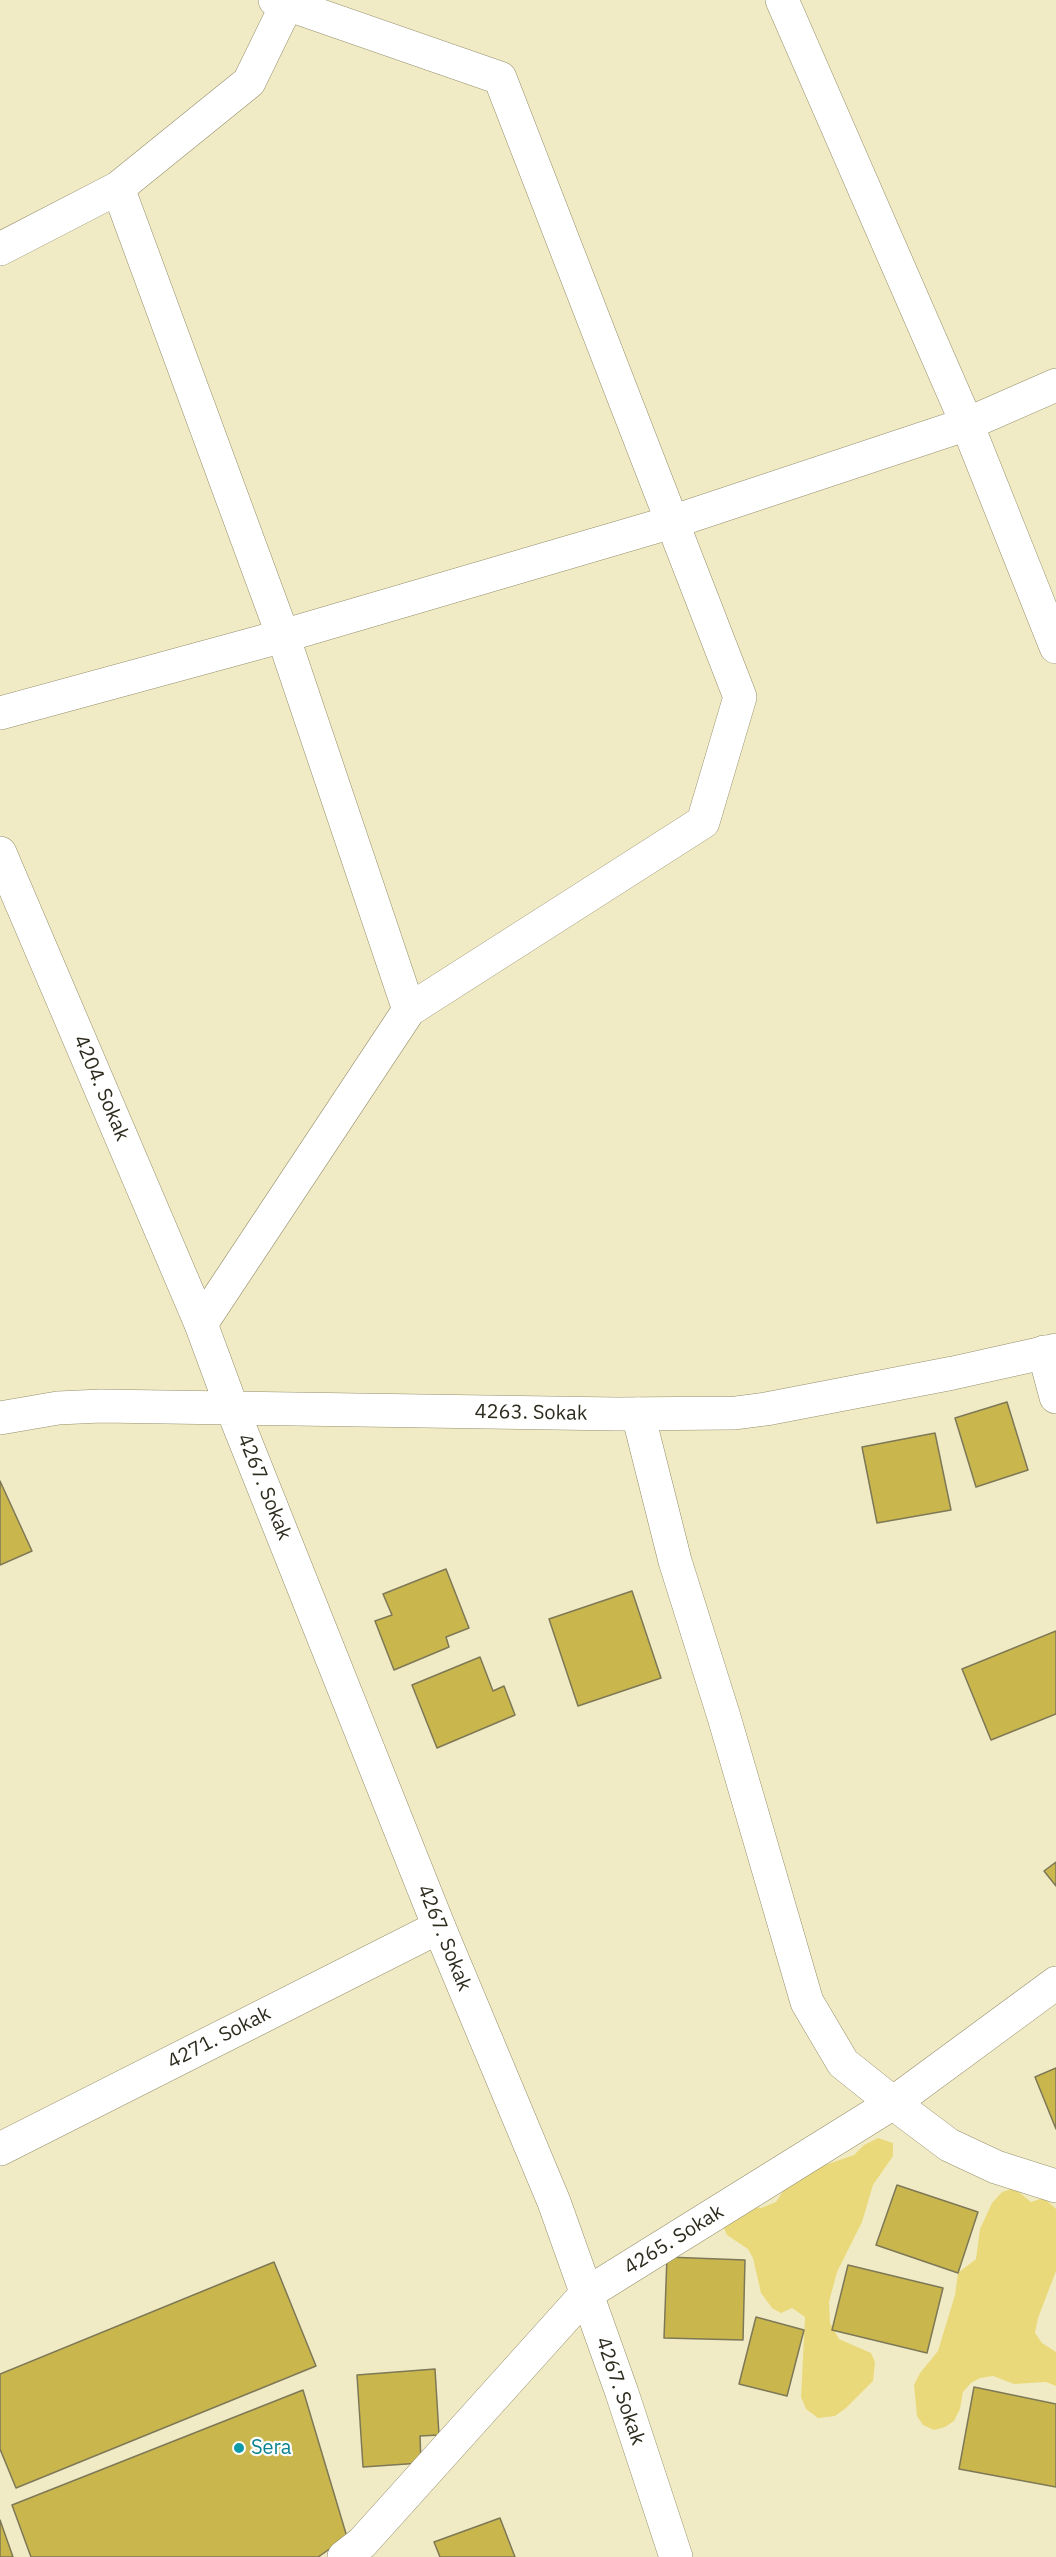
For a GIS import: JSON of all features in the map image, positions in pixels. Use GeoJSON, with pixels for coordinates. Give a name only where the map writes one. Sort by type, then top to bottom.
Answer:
{"type":"FeatureCollection","features":[{"type":"Feature","properties":{"kind":"street"},"geometry":{"type":"LineString","coordinates":[[782,0],[968,424],[1056,647]]}},
{"type":"Feature","properties":{"kind":"street"},"geometry":{"type":"LineString","coordinates":[[0,249],[118,188],[249,82],[283,2],[500,78],[740,697],[702,822],[409,1010],[201,1323]]}},
{"type":"Feature","properties":{"kind":"street"},"geometry":{"type":"LineString","coordinates":[[118,188],[283,636],[409,1010]]}},
{"type":"Feature","properties":{"kind":"street"},"geometry":{"type":"LineString","coordinates":[[0,713],[283,636],[672,522],[968,424],[1056,385]]}},
{"type":"Feature","properties":{"kind":"street","name":"4204. Sokak"},"geometry":{"type":"LineString","coordinates":[[0,853],[201,1323]]}},
{"type":"Feature","properties":{"kind":"street","name":"4267. Sokak"},"geometry":{"type":"LineString","coordinates":[[201,1323],[232,1408],[438,1927],[554,2202],[622,2393],[676,2557]]}},
{"type":"Feature","properties":{"kind":"street"},"geometry":{"type":"LineString","coordinates":[[1050,1351],[1056,1397]]}},
{"type":"Feature","properties":{"kind":"street","name":"4263. Sokak"},"geometry":{"type":"LineString","coordinates":[[0,1418],[58,1408],[101,1406],[705,1414],[766,1409],[953,1373],[1050,1351]]}},
{"type":"Feature","properties":{"kind":"street"},"geometry":{"type":"LineString","coordinates":[[638,1414],[675,1560],[807,2002],[843,2063],[892,2103],[949,2145],[996,2167],[1056,2186]]}},
{"type":"Feature","properties":{"kind":"street","name":"4271. Sokak"},"geometry":{"type":"LineString","coordinates":[[3,2141],[438,1927]]}},
{"type":"Feature","properties":{"kind":"street","name":"4265. Sokak"},"geometry":{"type":"LineString","coordinates":[[344,2557],[362,2543],[586,2294],[892,2103],[1056,1983]]}},
{"type":"Feature","properties":{"kind":"shaded area"},"geometry":{"type":"Polygon","coordinates":[[[878,2138],[893,2143],[893,2156],[873,2185],[862,2222],[837,2272],[829,2302],[830,2323],[839,2339],[871,2353],[875,2362],[873,2381],[835,2416],[818,2418],[806,2409],[801,2397],[805,2317],[792,2308],[781,2313],[772,2308],[761,2293],[753,2258],[748,2249],[727,2235],[723,2226],[748,2206],[761,2208],[776,2202],[787,2185],[825,2165],[854,2155],[864,2145],[878,2138]]]}},
{"type":"Feature","properties":{"kind":"shaded area"},"geometry":{"type":"Polygon","coordinates":[[[1014,2188],[1031,2202],[1044,2198],[1056,2209],[1056,2271],[1038,2318],[1035,2333],[1042,2343],[1056,2352],[1056,2386],[1046,2382],[1014,2384],[993,2376],[980,2378],[971,2383],[963,2392],[960,2409],[954,2421],[934,2430],[923,2425],[917,2416],[914,2385],[920,2373],[938,2351],[955,2295],[958,2273],[976,2259],[980,2229],[992,2203],[1002,2192],[1014,2188]]]}},
{"type":"Feature","properties":{"kind":"building"},"geometry":{"type":"Polygon","coordinates":[[[1007,1402],[1028,1470],[976,1487],[955,1418],[1007,1402]]]}},
{"type":"Feature","properties":{"kind":"building"},"geometry":{"type":"Polygon","coordinates":[[[935,1433],[951,1510],[877,1523],[862,1447],[935,1433]]]}},
{"type":"Feature","properties":{"kind":"building"},"geometry":{"type":"Polygon","coordinates":[[[0,1481],[32,1551],[0,1565],[0,1481]]]}},
{"type":"Feature","properties":{"kind":"building"},"geometry":{"type":"Polygon","coordinates":[[[446,1569],[469,1628],[446,1637],[449,1647],[394,1670],[375,1621],[392,1615],[383,1594],[446,1569]]]}},
{"type":"Feature","properties":{"kind":"building"},"geometry":{"type":"Polygon","coordinates":[[[632,1591],[661,1678],[578,1706],[549,1619],[632,1591]]]}},
{"type":"Feature","properties":{"kind":"building"},"geometry":{"type":"Polygon","coordinates":[[[1056,1631],[1056,1714],[991,1740],[962,1669],[1056,1631]]]}},
{"type":"Feature","properties":{"kind":"building"},"geometry":{"type":"Polygon","coordinates":[[[480,1657],[493,1691],[504,1686],[515,1715],[437,1748],[412,1685],[480,1657]]]}},
{"type":"Feature","properties":{"kind":"building"},"geometry":{"type":"Polygon","coordinates":[[[1056,1862],[1056,1886],[1044,1871],[1056,1862]]]}},
{"type":"Feature","properties":{"kind":"building"},"geometry":{"type":"Polygon","coordinates":[[[1056,2068],[1056,2129],[1035,2077],[1056,2068]]]}},
{"type":"Feature","properties":{"kind":"building"},"geometry":{"type":"Polygon","coordinates":[[[897,2185],[978,2212],[958,2273],[876,2245],[897,2185]]]}},
{"type":"Feature","properties":{"kind":"building"},"geometry":{"type":"Polygon","coordinates":[[[667,2257],[745,2260],[743,2340],[664,2338],[667,2257]]]}},
{"type":"Feature","properties":{"kind":"building"},"geometry":{"type":"Polygon","coordinates":[[[274,2262],[316,2366],[16,2488],[0,2449],[0,2374],[274,2262]]]}},
{"type":"Feature","properties":{"kind":"building"},"geometry":{"type":"Polygon","coordinates":[[[848,2265],[943,2288],[927,2353],[832,2330],[848,2265]]]}},
{"type":"Feature","properties":{"kind":"building"},"geometry":{"type":"Polygon","coordinates":[[[756,2317],[804,2330],[787,2396],[739,2384],[756,2317]]]}},
{"type":"Feature","properties":{"kind":"building"},"geometry":{"type":"Polygon","coordinates":[[[435,2369],[439,2435],[420,2436],[421,2463],[363,2467],[357,2375],[435,2369]]]}},
{"type":"Feature","properties":{"kind":"building"},"geometry":{"type":"Polygon","coordinates":[[[974,2387],[1056,2404],[1056,2487],[959,2469],[974,2387]]]}},
{"type":"Feature","properties":{"kind":"building","name":"Sera"},"geometry":{"type":"Polygon","coordinates":[[[303,2390],[347,2537],[318,2557],[31,2557],[12,2505],[303,2390]]]}},
{"type":"Feature","properties":{"kind":"building"},"geometry":{"type":"Polygon","coordinates":[[[500,2518],[515,2557],[440,2557],[434,2542],[500,2518]]]}},
{"type":"Feature","properties":{"kind":"building"},"geometry":{"type":"Polygon","coordinates":[[[0,2520],[13,2557],[0,2557],[0,2520]]]}},
{"type":"Feature","properties":{"kind":"place","name":"Sera"},"geometry":{"type":"Point","coordinates":[239,2448]}}]}
